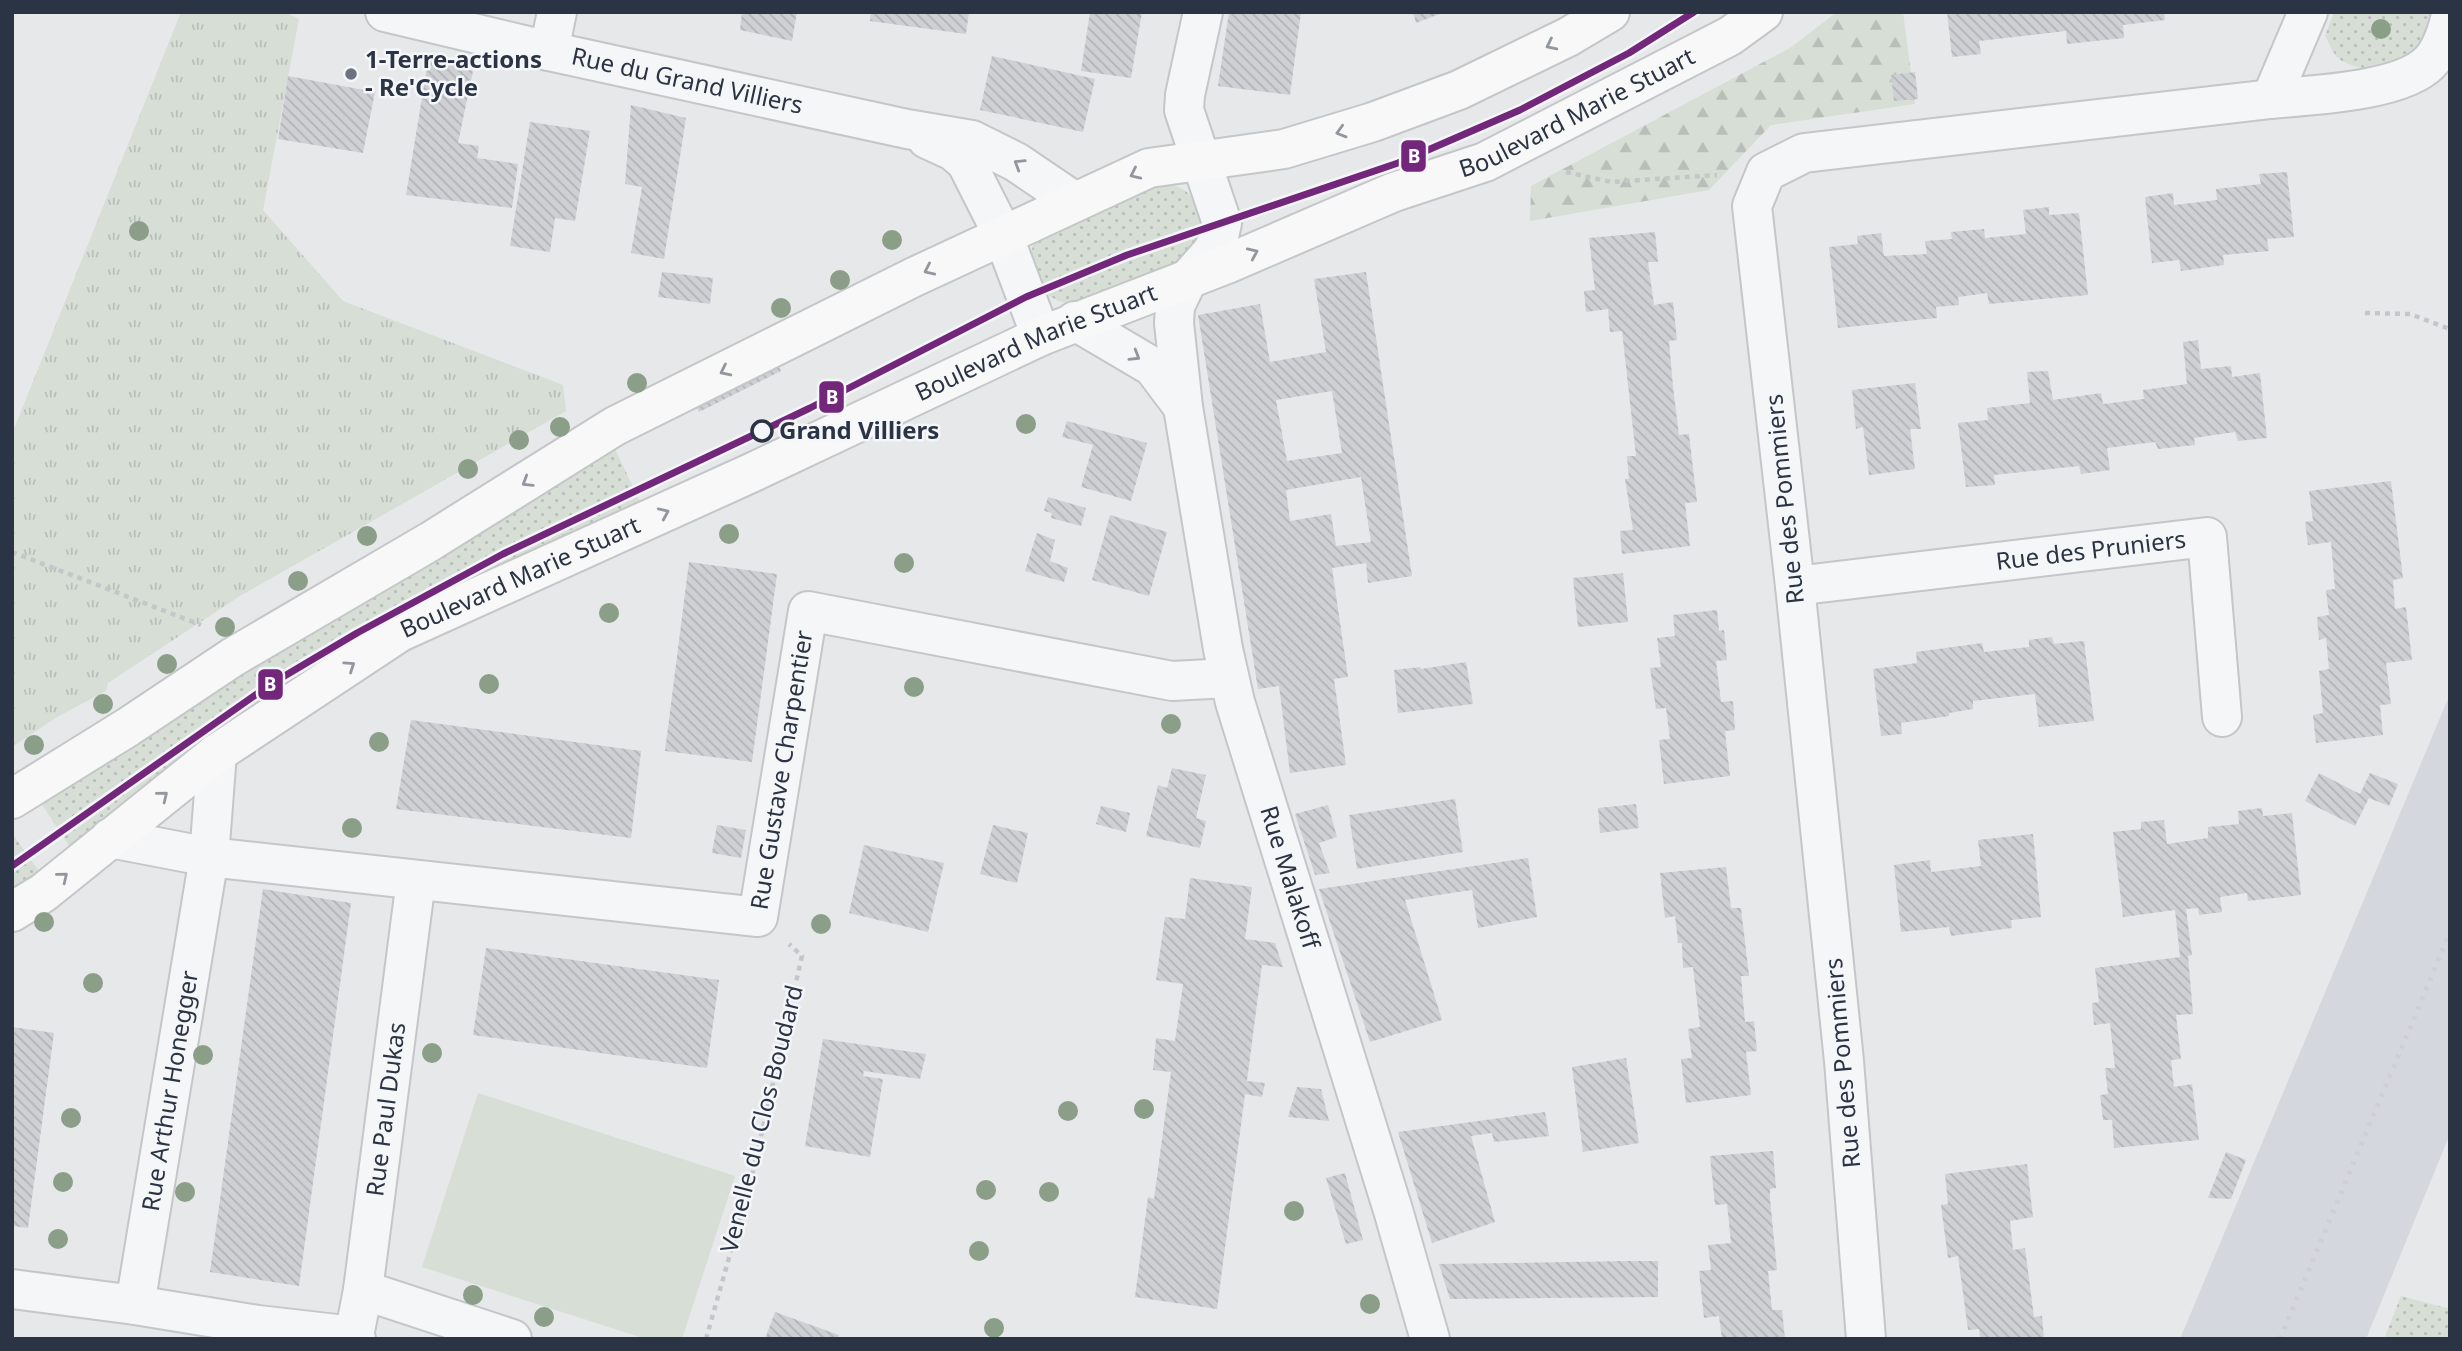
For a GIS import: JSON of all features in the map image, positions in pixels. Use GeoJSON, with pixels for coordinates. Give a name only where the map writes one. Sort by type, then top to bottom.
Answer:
{"type":"FeatureCollection","features":[{"type":"Feature","properties":{"kind":"main road"},"geometry":{"type":"LineString","coordinates":[[12,799],[128,727],[233,657],[431,541],[615,426],[914,277],[1149,168],[1284,149],[1373,122],[1459,90],[1568,37],[1611,12]]}},
{"type":"Feature","properties":{"kind":"main road","name":"Boulevard Marie Stuart"},"geometry":{"type":"LineString","coordinates":[[12,912],[43,893],[218,753],[400,632],[751,473],[1075,321],[1227,264],[1394,192],[1485,162],[1730,36],[1763,12]]}},
{"type":"Feature","properties":{"kind":"street","name":"Rue du Grand Villiers"},"geometry":{"type":"LineString","coordinates":[[385,12],[549,51],[906,129],[972,140],[1016,162],[1075,202]]}},
{"type":"Feature","properties":{"kind":"street"},"geometry":{"type":"LineString","coordinates":[[549,51],[557,12]]}},
{"type":"Feature","properties":{"kind":"street","name":"Rue Malakoff"},"geometry":{"type":"LineString","coordinates":[[1203,12],[1184,110],[1222,223],[1218,241],[1188,279],[1175,306],[1174,323],[1183,407],[1229,678],[1394,1210],[1430,1339]]}},
{"type":"Feature","properties":{"kind":"street"},"geometry":{"type":"LineString","coordinates":[[2271,99],[2308,12]]}},
{"type":"Feature","properties":{"kind":"street"},"geometry":{"type":"LineString","coordinates":[[1766,172],[1804,153],[2364,90],[2400,79],[2428,64],[2444,40],[2450,19]]}},
{"type":"Feature","properties":{"kind":"street","name":"Rue du Grand Villiers"},"geometry":{"type":"LineString","coordinates":[[906,129],[953,151],[965,162],[1003,235],[1041,336]]}},
{"type":"Feature","properties":{"kind":"street","name":"Rue des Pommiers"},"geometry":{"type":"LineString","coordinates":[[1766,172],[1752,206],[1844,1061],[1866,1339]]}},
{"type":"Feature","properties":{"kind":"street","name":"Rue Malakoff"},"geometry":{"type":"LineString","coordinates":[[1075,321],[1153,368],[1183,407]]}},
{"type":"Feature","properties":{"kind":"street","name":"Rue des Pruniers"},"geometry":{"type":"LineString","coordinates":[[1795,586],[2207,537],[2222,717]]}},
{"type":"Feature","properties":{"kind":"street","name":"Rue Gustave Charpentier"},"geometry":{"type":"LineString","coordinates":[[110,838],[208,858],[758,917],[808,611],[1172,681],[1229,678]]}},
{"type":"Feature","properties":{"kind":"street","name":"Rue Arthur Honegger"},"geometry":{"type":"LineString","coordinates":[[135,1305],[208,858],[218,753]]}},
{"type":"Feature","properties":{"kind":"street","name":"Rue Paul Dukas"},"geometry":{"type":"LineString","coordinates":[[355,1337],[416,880]]}},
{"type":"Feature","properties":{"kind":"street"},"geometry":{"type":"LineString","coordinates":[[12,1289],[135,1305],[257,1332],[355,1337]]}},
{"type":"Feature","properties":{"kind":"street"},"geometry":{"type":"LineString","coordinates":[[363,1290],[503,1338]]}},
{"type":"Feature","properties":{"kind":"path"},"geometry":{"type":"LineString","coordinates":[[1559,170],[1611,182],[1766,172]]}},
{"type":"Feature","properties":{"kind":"path"},"geometry":{"type":"LineString","coordinates":[[2365,313],[2410,314],[2450,329]]}},
{"type":"Feature","properties":{"kind":"path"},"geometry":{"type":"LineString","coordinates":[[12,552],[212,630]]}},
{"type":"Feature","properties":{"kind":"path","name":"Venelle du Clos Boudard"},"geometry":{"type":"LineString","coordinates":[[706,1339],[751,1180],[802,956],[758,917]]}},
{"type":"Feature","properties":{"kind":"shaded area"},"geometry":{"type":"Polygon","coordinates":[[[2450,694],[2450,1134],[2366,1339],[2180,1339],[2450,694]]]}},
{"type":"Feature","properties":{"kind":"green space"},"geometry":{"type":"Polygon","coordinates":[[[181,12],[284,12],[299,19],[263,210],[343,301],[563,385],[566,411],[240,596],[108,683],[106,691],[57,717],[12,747],[12,434],[181,12]]]}},
{"type":"Feature","properties":{"kind":"green space"},"geometry":{"type":"Polygon","coordinates":[[[1837,12],[1903,12],[1915,104],[1771,125],[1709,190],[1530,221],[1531,186],[1790,48],[1837,12]]]}},
{"type":"Feature","properties":{"kind":"green space"},"geometry":{"type":"Polygon","coordinates":[[[2334,12],[2430,12],[2429,32],[2422,45],[2402,61],[2389,66],[2363,68],[2339,59],[2331,48],[2325,36],[2334,12]]]}},
{"type":"Feature","properties":{"kind":"green space"},"geometry":{"type":"Polygon","coordinates":[[[1173,185],[1183,190],[1190,195],[1198,209],[1203,243],[1183,263],[1079,304],[1058,301],[1042,288],[1032,270],[1031,260],[1039,234],[1152,186],[1173,185]]]}},
{"type":"Feature","properties":{"kind":"green space"},"geometry":{"type":"Polygon","coordinates":[[[612,443],[646,514],[371,637],[137,790],[96,831],[72,850],[37,797],[612,443]]]}},
{"type":"Feature","properties":{"kind":"green space"},"geometry":{"type":"Polygon","coordinates":[[[12,833],[40,873],[12,892],[12,833]]]}},
{"type":"Feature","properties":{"kind":"green space"},"geometry":{"type":"Polygon","coordinates":[[[478,1093],[735,1176],[682,1339],[646,1339],[422,1267],[478,1093]]]}},
{"type":"Feature","properties":{"kind":"green space"},"geometry":{"type":"Polygon","coordinates":[[[2401,1296],[2450,1309],[2450,1339],[2384,1339],[2401,1296]]]}},
{"type":"Feature","properties":{"kind":"building"},"geometry":{"type":"Polygon","coordinates":[[[742,12],[797,12],[792,41],[740,30],[742,12]]]}},
{"type":"Feature","properties":{"kind":"building"},"geometry":{"type":"Polygon","coordinates":[[[871,12],[969,12],[966,34],[870,21],[871,12]]]}},
{"type":"Feature","properties":{"kind":"building"},"geometry":{"type":"Polygon","coordinates":[[[1090,12],[1142,12],[1131,78],[1081,71],[1090,12]]]}},
{"type":"Feature","properties":{"kind":"building"},"geometry":{"type":"Polygon","coordinates":[[[1229,12],[1301,12],[1290,95],[1218,86],[1229,12]]]}},
{"type":"Feature","properties":{"kind":"building"},"geometry":{"type":"Polygon","coordinates":[[[1406,12],[1442,13],[1416,23],[1414,15],[1406,12]]]}},
{"type":"Feature","properties":{"kind":"building"},"geometry":{"type":"Polygon","coordinates":[[[1947,12],[2164,12],[2165,20],[2123,25],[2124,38],[2067,44],[2066,31],[1979,41],[1981,54],[1952,57],[1947,12]]]}},
{"type":"Feature","properties":{"kind":"building"},"geometry":{"type":"Polygon","coordinates":[[[429,55],[473,71],[458,143],[479,146],[477,158],[518,164],[512,208],[406,195],[429,55]]]}},
{"type":"Feature","properties":{"kind":"building"},"geometry":{"type":"Polygon","coordinates":[[[992,56],[1095,79],[1083,132],[980,110],[992,56]]]}},
{"type":"Feature","properties":{"kind":"building"},"geometry":{"type":"Polygon","coordinates":[[[1915,72],[1918,99],[1894,101],[1891,75],[1915,72]]]}},
{"type":"Feature","properties":{"kind":"building"},"geometry":{"type":"Polygon","coordinates":[[[288,76],[375,92],[363,153],[278,139],[288,76]]]}},
{"type":"Feature","properties":{"kind":"building"},"geometry":{"type":"Polygon","coordinates":[[[631,105],[686,118],[664,259],[631,253],[642,187],[625,184],[631,105]]]}},
{"type":"Feature","properties":{"kind":"building"},"geometry":{"type":"Polygon","coordinates":[[[530,122],[590,131],[575,221],[555,218],[550,252],[510,246],[530,122]]]}},
{"type":"Feature","properties":{"kind":"building"},"geometry":{"type":"Polygon","coordinates":[[[2287,172],[2294,237],[2267,239],[2269,251],[2223,255],[2224,265],[2181,271],[2179,260],[2152,263],[2145,197],[2173,193],[2174,205],[2217,200],[2216,189],[2261,184],[2259,174],[2287,172]]]}},
{"type":"Feature","properties":{"kind":"building"},"geometry":{"type":"Polygon","coordinates":[[[2049,207],[2049,215],[2079,213],[2088,295],[1989,304],[1987,293],[1958,297],[1959,305],[1936,307],[1937,318],[1838,328],[1829,247],[1858,244],[1857,236],[1881,233],[1884,256],[1927,254],[1925,241],[1952,239],[1951,232],[1984,229],[1985,238],[2026,234],[2023,210],[2049,207]]]}},
{"type":"Feature","properties":{"kind":"building"},"geometry":{"type":"Polygon","coordinates":[[[1655,232],[1658,262],[1648,262],[1654,305],[1673,302],[1677,340],[1669,341],[1673,387],[1679,435],[1689,434],[1697,502],[1685,503],[1690,546],[1622,554],[1620,531],[1633,530],[1625,479],[1629,479],[1627,456],[1636,456],[1622,331],[1610,332],[1608,309],[1586,312],[1584,291],[1595,290],[1589,238],[1655,232]]]}},
{"type":"Feature","properties":{"kind":"building"},"geometry":{"type":"Polygon","coordinates":[[[662,272],[713,278],[710,304],[658,297],[662,272]]]}},
{"type":"Feature","properties":{"kind":"building"},"geometry":{"type":"Polygon","coordinates":[[[1366,272],[1412,576],[1368,583],[1366,563],[1332,568],[1348,677],[1334,679],[1346,765],[1290,773],[1279,686],[1258,689],[1198,315],[1260,304],[1270,362],[1326,352],[1314,279],[1366,272]],[[1332,391],[1276,400],[1287,461],[1342,453],[1332,391]],[[1361,477],[1286,490],[1290,521],[1331,514],[1336,546],[1371,542],[1361,477]]]}},
{"type":"Feature","properties":{"kind":"building"},"geometry":{"type":"Polygon","coordinates":[[[2198,340],[2201,369],[2231,366],[2232,377],[2260,373],[2267,438],[2238,441],[2235,432],[2194,438],[2195,445],[2158,449],[2155,442],[2107,448],[2110,470],[2081,474],[2079,466],[1994,475],[1995,485],[1966,487],[1958,423],[1988,420],[1987,408],[2030,403],[2027,372],[2048,371],[2053,400],[2101,393],[2103,404],[2144,399],[2143,390],[2187,384],[2183,342],[2198,340]]]}},
{"type":"Feature","properties":{"kind":"building"},"geometry":{"type":"Polygon","coordinates":[[[777,361],[781,371],[699,412],[694,402],[777,361]]]}},
{"type":"Feature","properties":{"kind":"building"},"geometry":{"type":"Polygon","coordinates":[[[1915,383],[1921,429],[1910,429],[1915,469],[1869,475],[1863,427],[1856,429],[1852,390],[1915,383]]]}},
{"type":"Feature","properties":{"kind":"building"},"geometry":{"type":"Polygon","coordinates":[[[1067,421],[1147,443],[1131,501],[1081,487],[1093,445],[1062,437],[1067,421]]]}},
{"type":"Feature","properties":{"kind":"building"},"geometry":{"type":"Polygon","coordinates":[[[2391,481],[2403,578],[2393,580],[2395,609],[2406,607],[2412,660],[2386,663],[2391,704],[2380,705],[2383,735],[2316,743],[2313,715],[2323,713],[2319,671],[2329,669],[2326,638],[2319,640],[2317,617],[2329,615],[2326,590],[2335,589],[2331,542],[2308,545],[2305,522],[2313,521],[2309,491],[2391,481]]]}},
{"type":"Feature","properties":{"kind":"building"},"geometry":{"type":"Polygon","coordinates":[[[1048,497],[1086,508],[1081,526],[1051,518],[1052,513],[1044,511],[1048,497]]]}},
{"type":"Feature","properties":{"kind":"building"},"geometry":{"type":"Polygon","coordinates":[[[1110,515],[1167,532],[1149,596],[1092,580],[1110,515]]]}},
{"type":"Feature","properties":{"kind":"building"},"geometry":{"type":"Polygon","coordinates":[[[1037,533],[1055,540],[1050,561],[1068,568],[1064,582],[1025,571],[1037,533]]]}},
{"type":"Feature","properties":{"kind":"building"},"geometry":{"type":"Polygon","coordinates":[[[689,562],[777,574],[752,762],[665,751],[689,562]]]}},
{"type":"Feature","properties":{"kind":"building"},"geometry":{"type":"Polygon","coordinates":[[[1623,573],[1628,622],[1578,627],[1573,578],[1623,573]]]}},
{"type":"Feature","properties":{"kind":"building"},"geometry":{"type":"Polygon","coordinates":[[[1717,610],[1719,631],[1724,630],[1727,660],[1716,661],[1721,702],[1733,701],[1735,730],[1725,731],[1730,776],[1664,784],[1659,740],[1670,739],[1666,708],[1656,709],[1650,668],[1661,667],[1657,638],[1675,636],[1673,615],[1717,610]]]}},
{"type":"Feature","properties":{"kind":"building"},"geometry":{"type":"Polygon","coordinates":[[[2052,637],[2054,644],[2084,641],[2094,721],[2039,727],[2035,694],[1973,701],[1973,709],[1949,713],[1949,716],[1901,723],[1902,734],[1881,736],[1873,669],[1917,663],[1916,652],[1982,643],[1984,652],[2029,647],[2029,640],[2052,637]]]}},
{"type":"Feature","properties":{"kind":"building"},"geometry":{"type":"Polygon","coordinates":[[[1466,662],[1473,704],[1398,713],[1394,670],[1466,662]]]}},
{"type":"Feature","properties":{"kind":"building"},"geometry":{"type":"Polygon","coordinates":[[[411,720],[641,751],[631,838],[396,809],[411,720]]]}},
{"type":"Feature","properties":{"kind":"building"},"geometry":{"type":"Polygon","coordinates":[[[1172,768],[1206,775],[1196,818],[1206,821],[1200,848],[1146,836],[1158,785],[1167,788],[1172,768]]]}},
{"type":"Feature","properties":{"kind":"building"},"geometry":{"type":"Polygon","coordinates":[[[2319,773],[2360,794],[2370,773],[2398,784],[2389,806],[2369,798],[2355,826],[2305,801],[2319,773]]]}},
{"type":"Feature","properties":{"kind":"building"},"geometry":{"type":"Polygon","coordinates":[[[1455,799],[1463,852],[1357,869],[1349,815],[1455,799]]]}},
{"type":"Feature","properties":{"kind":"building"},"geometry":{"type":"Polygon","coordinates":[[[1636,804],[1639,828],[1600,833],[1598,808],[1636,804]]]}},
{"type":"Feature","properties":{"kind":"building"},"geometry":{"type":"Polygon","coordinates":[[[1328,805],[1337,837],[1319,843],[1330,873],[1315,875],[1295,814],[1328,805]]]}},
{"type":"Feature","properties":{"kind":"building"},"geometry":{"type":"Polygon","coordinates":[[[1101,806],[1130,813],[1126,832],[1096,824],[1101,806]]]}},
{"type":"Feature","properties":{"kind":"building"},"geometry":{"type":"Polygon","coordinates":[[[2262,808],[2263,816],[2292,813],[2301,895],[2248,901],[2247,893],[2220,897],[2222,912],[2199,915],[2198,908],[2186,909],[2192,955],[2188,956],[2193,1014],[2176,1015],[2181,1059],[2171,1060],[2174,1087],[2192,1084],[2199,1140],[2114,1148],[2112,1120],[2103,1120],[2100,1095],[2108,1094],[2105,1068],[2115,1068],[2110,1023],[2094,1025],[2092,1003],[2099,1002],[2095,968],[2180,957],[2175,910],[2123,917],[2113,832],[2141,829],[2141,822],[2164,820],[2167,844],[2208,838],[2208,827],[2239,824],[2238,811],[2262,808]]]}},
{"type":"Feature","properties":{"kind":"building"},"geometry":{"type":"Polygon","coordinates":[[[717,825],[746,830],[741,858],[712,853],[717,825]]]}},
{"type":"Feature","properties":{"kind":"building"},"geometry":{"type":"Polygon","coordinates":[[[993,825],[1028,833],[1017,883],[980,874],[993,825]]]}},
{"type":"Feature","properties":{"kind":"building"},"geometry":{"type":"Polygon","coordinates":[[[2033,834],[2041,917],[2011,920],[2012,928],[1951,936],[1949,927],[1901,932],[1894,865],[1930,860],[1931,872],[1981,866],[1978,840],[2033,834]]]}},
{"type":"Feature","properties":{"kind":"building"},"geometry":{"type":"Polygon","coordinates":[[[864,845],[944,863],[928,932],[849,913],[864,845]]]}},
{"type":"Feature","properties":{"kind":"building"},"geometry":{"type":"Polygon","coordinates":[[[1528,858],[1537,917],[1478,928],[1472,890],[1405,900],[1442,1020],[1370,1042],[1319,889],[1528,858]]]}},
{"type":"Feature","properties":{"kind":"building"},"geometry":{"type":"Polygon","coordinates":[[[1726,867],[1731,908],[1741,908],[1749,976],[1741,976],[1745,1022],[1754,1021],[1757,1051],[1746,1052],[1751,1095],[1686,1103],[1681,1059],[1692,1058],[1688,1029],[1700,1027],[1693,967],[1683,968],[1682,943],[1678,943],[1675,916],[1665,918],[1660,873],[1726,867]]]}},
{"type":"Feature","properties":{"kind":"building"},"geometry":{"type":"Polygon","coordinates":[[[1190,878],[1252,887],[1245,939],[1275,943],[1283,967],[1262,965],[1247,1081],[1265,1083],[1262,1097],[1245,1094],[1217,1309],[1135,1297],[1148,1197],[1154,1199],[1171,1072],[1153,1070],[1156,1038],[1175,1041],[1183,984],[1156,980],[1165,917],[1185,919],[1190,878]]]}},
{"type":"Feature","properties":{"kind":"building"},"geometry":{"type":"Polygon","coordinates":[[[263,889],[351,903],[299,1286],[210,1272],[263,889]]]}},
{"type":"Feature","properties":{"kind":"building"},"geometry":{"type":"Polygon","coordinates":[[[486,948],[719,980],[707,1068],[473,1035],[486,948]]]}},
{"type":"Feature","properties":{"kind":"building"},"geometry":{"type":"Polygon","coordinates":[[[12,1027],[54,1033],[28,1228],[12,1226],[12,1027]]]}},
{"type":"Feature","properties":{"kind":"building"},"geometry":{"type":"Polygon","coordinates":[[[823,1039],[926,1054],[920,1079],[864,1071],[863,1076],[883,1079],[870,1157],[805,1146],[823,1039]]]}},
{"type":"Feature","properties":{"kind":"building"},"geometry":{"type":"Polygon","coordinates":[[[1626,1058],[1639,1143],[1583,1152],[1572,1067],[1626,1058]]]}},
{"type":"Feature","properties":{"kind":"building"},"geometry":{"type":"Polygon","coordinates":[[[1297,1087],[1321,1089],[1329,1121],[1288,1117],[1297,1087]]]}},
{"type":"Feature","properties":{"kind":"building"},"geometry":{"type":"Polygon","coordinates":[[[1545,1112],[1549,1136],[1494,1142],[1492,1133],[1471,1136],[1495,1222],[1432,1243],[1398,1132],[1545,1112]]]}},
{"type":"Feature","properties":{"kind":"building"},"geometry":{"type":"Polygon","coordinates":[[[1773,1151],[1776,1188],[1770,1189],[1770,1199],[1777,1270],[1768,1271],[1772,1310],[1782,1310],[1785,1339],[1722,1339],[1719,1316],[1704,1318],[1699,1271],[1711,1270],[1708,1245],[1731,1243],[1727,1204],[1715,1205],[1710,1156],[1773,1151]]]}},
{"type":"Feature","properties":{"kind":"building"},"geometry":{"type":"Polygon","coordinates":[[[2226,1152],[2246,1160],[2231,1199],[2208,1198],[2226,1152]]]}},
{"type":"Feature","properties":{"kind":"building"},"geometry":{"type":"Polygon","coordinates":[[[2027,1164],[2033,1217],[2010,1221],[2013,1250],[2025,1248],[2034,1317],[2042,1316],[2044,1339],[1980,1339],[1979,1329],[1968,1330],[1958,1256],[1948,1258],[1941,1205],[1948,1204],[1945,1174],[2027,1164]]]}},
{"type":"Feature","properties":{"kind":"building"},"geometry":{"type":"Polygon","coordinates":[[[1345,1173],[1363,1240],[1346,1244],[1326,1178],[1345,1173]]]}},
{"type":"Feature","properties":{"kind":"building"},"geometry":{"type":"Polygon","coordinates":[[[1658,1261],[1658,1297],[1450,1299],[1439,1264],[1658,1261]]]}},
{"type":"Feature","properties":{"kind":"building"},"geometry":{"type":"Polygon","coordinates":[[[775,1312],[839,1335],[838,1339],[765,1339],[775,1312]]]}},
{"type":"Feature","properties":{"kind":"railway"},"geometry":{"type":"LineString","coordinates":[[2280,1339],[2450,932]]}},
{"type":"Feature","properties":{"kind":"transit line","name":"B"},"geometry":{"type":"LineString","coordinates":[[12,866],[271,684],[357,633],[503,554],[810,408],[1026,297],[1127,255],[1398,163],[1520,110],[1629,53],[1694,12]]}},
{"type":"Feature","properties":{"kind":"place","name":"1-Terre-actions - Re'Cycle"},"geometry":{"type":"Point","coordinates":[351,74]}},
{"type":"Feature","properties":{"kind":"place","name":"Grand Villiers"},"geometry":{"type":"Point","coordinates":[762,431]}}]}
